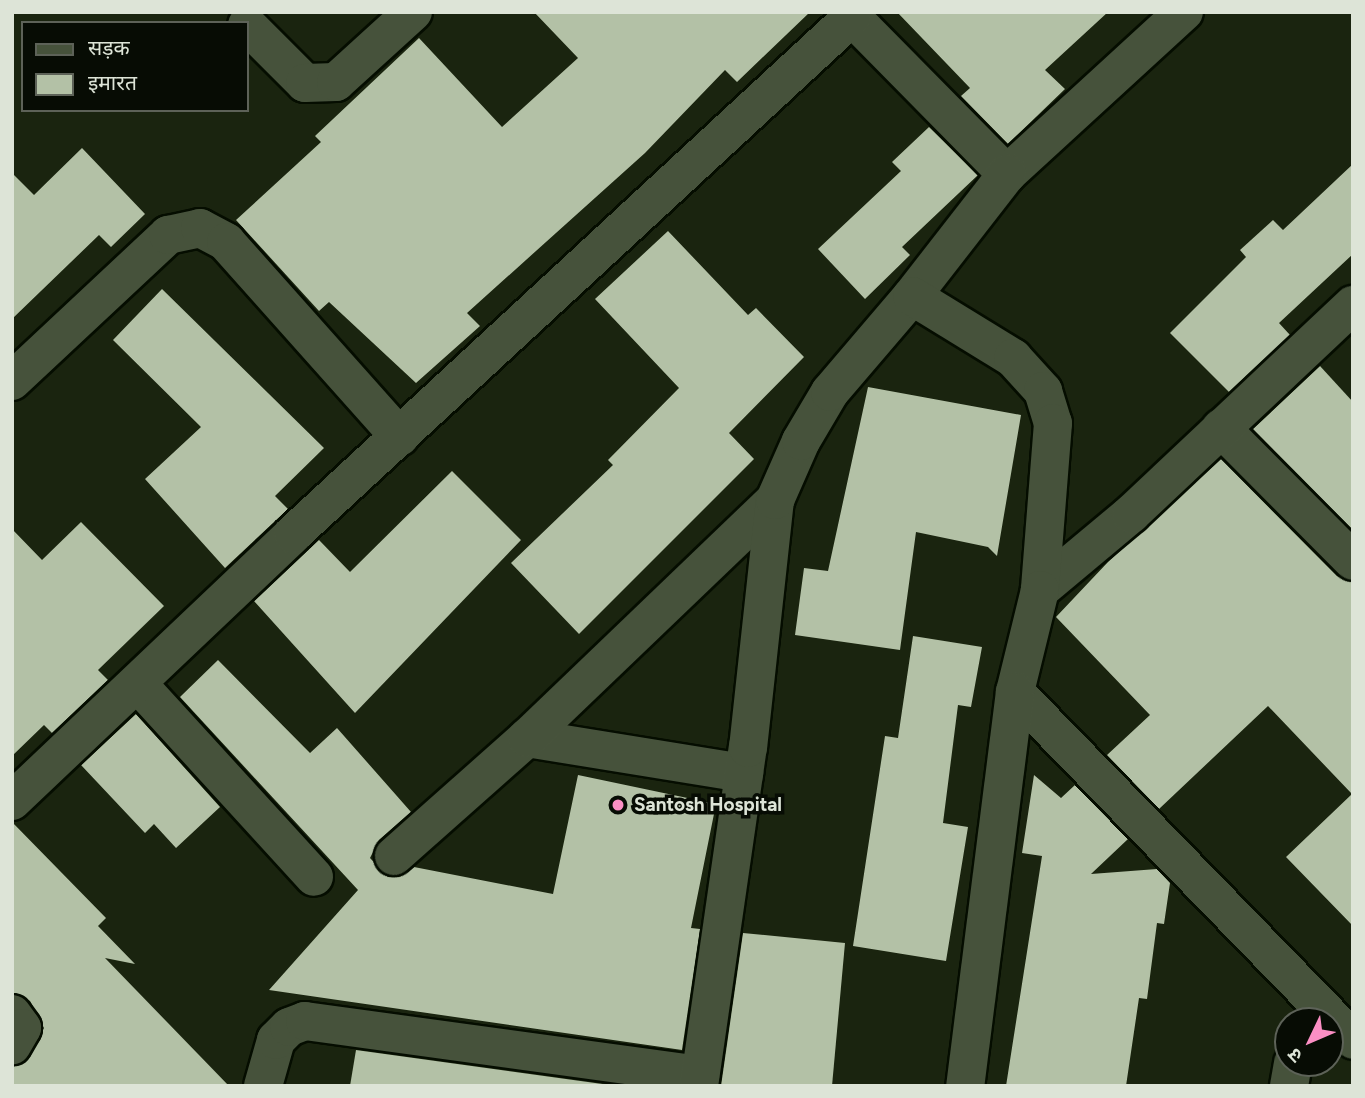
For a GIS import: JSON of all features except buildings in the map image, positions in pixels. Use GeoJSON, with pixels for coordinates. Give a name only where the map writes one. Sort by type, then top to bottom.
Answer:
{"type":"FeatureCollection","features":[{"type":"Feature","properties":{"kind":"street"},"geometry":{"type":"LineString","coordinates":[[248,26],[305,83],[336,82],[413,12]]}},
{"type":"Feature","properties":{"kind":"street"},"geometry":{"type":"LineString","coordinates":[[394,856],[527,738],[775,500],[830,392],[912,296],[1007,174],[1184,12]]}},
{"type":"Feature","properties":{"kind":"street"},"geometry":{"type":"LineString","coordinates":[[12,801],[849,15],[1007,174]]}},
{"type":"Feature","properties":{"kind":"street"},"geometry":{"type":"LineString","coordinates":[[12,381],[168,235],[200,228],[226,242],[400,437]]}},
{"type":"Feature","properties":{"kind":"street"},"geometry":{"type":"LineString","coordinates":[[912,296],[1013,358],[1043,391],[1053,423],[1040,590],[1015,692],[965,1086]]}},
{"type":"Feature","properties":{"kind":"street"},"geometry":{"type":"LineString","coordinates":[[1040,590],[1132,514],[1353,305]]}},
{"type":"Feature","properties":{"kind":"street"},"geometry":{"type":"LineString","coordinates":[[1221,428],[1353,561]]}},
{"type":"Feature","properties":{"kind":"street"},"geometry":{"type":"LineString","coordinates":[[263,1086],[276,1040],[289,1027],[305,1021],[700,1081],[744,774],[775,500]]}},
{"type":"Feature","properties":{"kind":"street"},"geometry":{"type":"LineString","coordinates":[[138,684],[314,877]]}},
{"type":"Feature","properties":{"kind":"street"},"geometry":{"type":"LineString","coordinates":[[1015,692],[1302,1006],[1353,1040]]}},
{"type":"Feature","properties":{"kind":"street"},"geometry":{"type":"LineString","coordinates":[[527,738],[744,774]]}},
{"type":"Feature","properties":{"kind":"street"},"geometry":{"type":"LineString","coordinates":[[12,1014],[22,1028],[12,1045]]}},
{"type":"Feature","properties":{"kind":"place","name":"Santosh Hospital"},"geometry":{"type":"Point","coordinates":[618,805]}}]}
